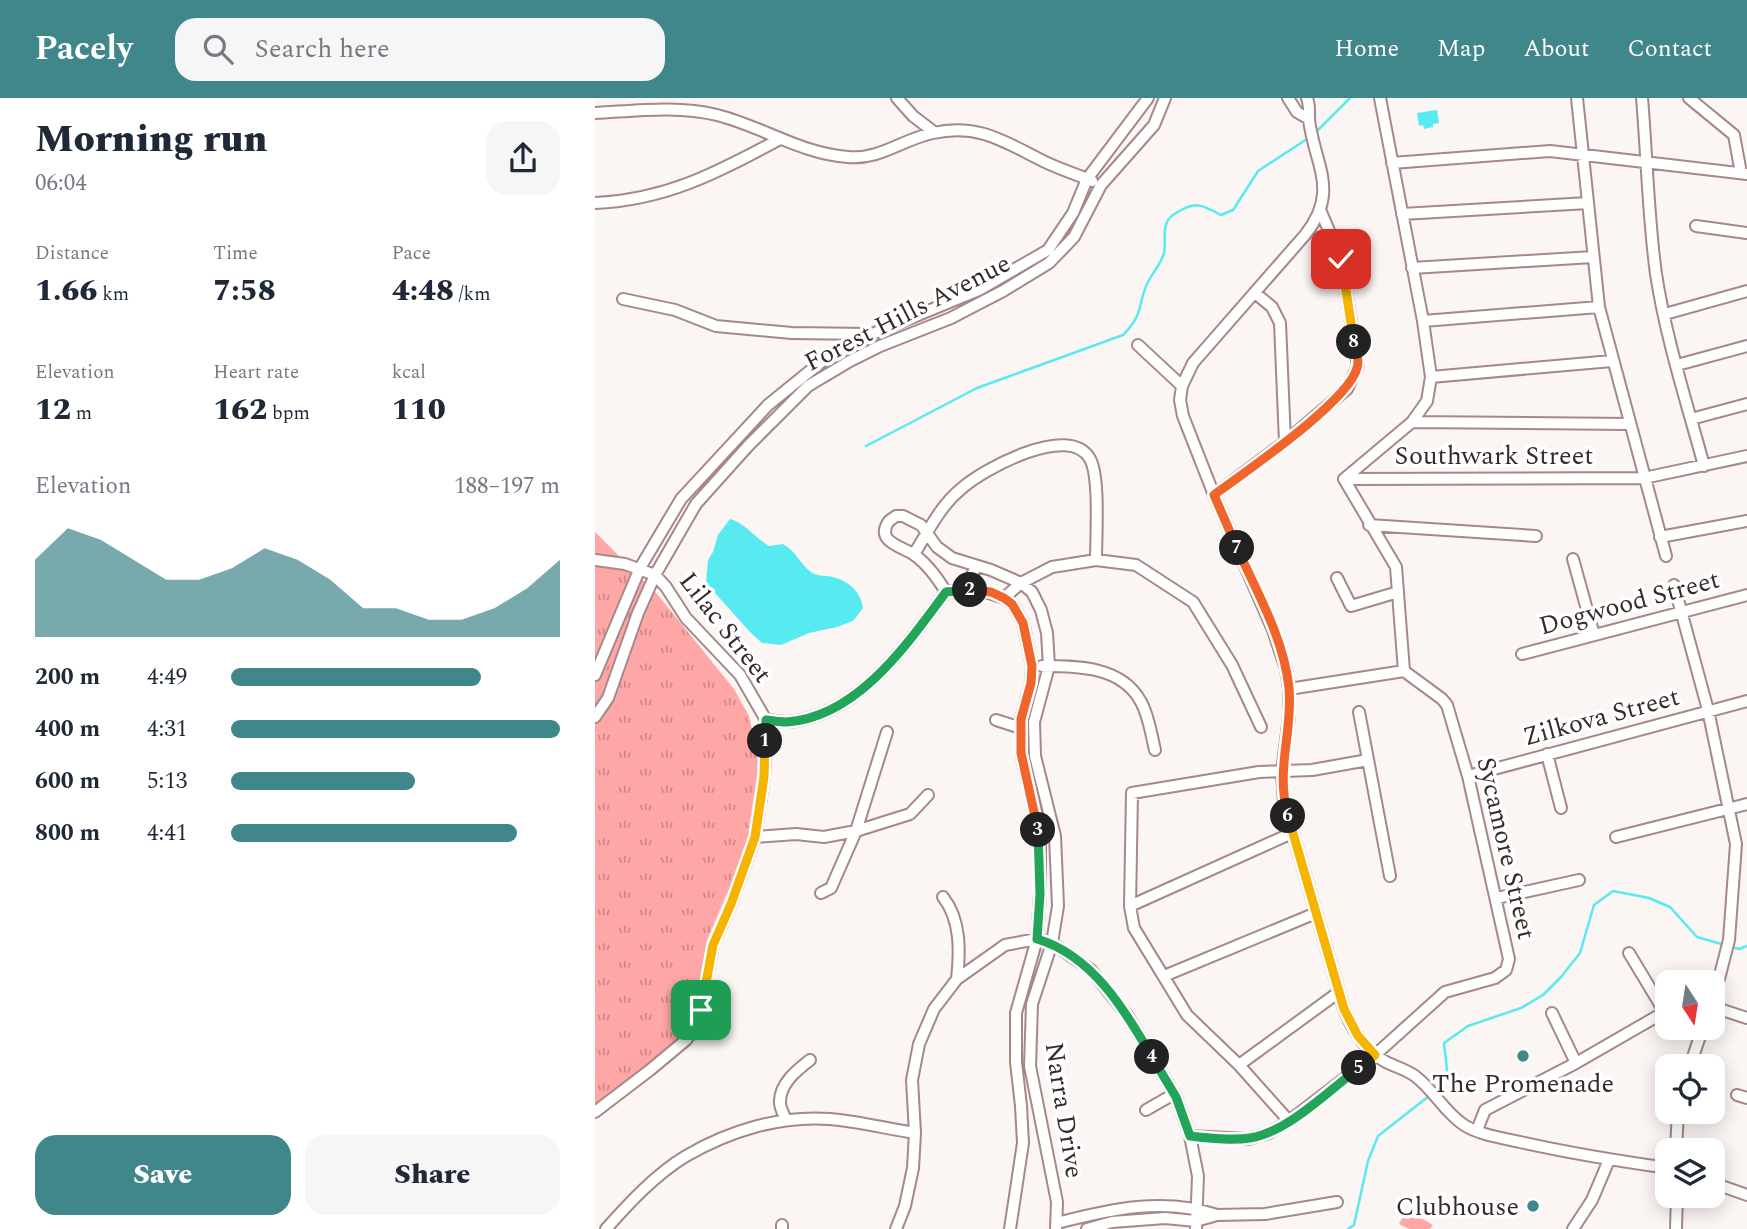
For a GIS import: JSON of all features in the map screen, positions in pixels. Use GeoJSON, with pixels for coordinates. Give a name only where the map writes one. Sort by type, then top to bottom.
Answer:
{"type":"FeatureCollection","features":[{"type":"Feature","properties":{"kind":"street"},"geometry":{"type":"LineString","coordinates":[[897,98],[913,116],[934,132]]}},
{"type":"Feature","properties":{"kind":"street","name":"Forest Hills Avenue"},"geometry":{"type":"LineString","coordinates":[[595,675],[640,568],[681,499],[768,405],[826,358],[871,334],[979,290],[1048,250],[1073,213],[1087,178],[1148,98]]}},
{"type":"Feature","properties":{"kind":"street","name":"Forest Hills Avenue"},"geometry":{"type":"LineString","coordinates":[[595,717],[608,698],[638,613],[655,575],[696,504],[748,446],[809,386],[850,361],[951,318],[1049,263],[1074,237],[1101,185],[1154,125],[1165,98]]}},
{"type":"Feature","properties":{"kind":"street"},"geometry":{"type":"LineString","coordinates":[[1214,495],[1285,442],[1347,389],[1358,366],[1341,259],[1321,212],[1323,188],[1307,98]]}},
{"type":"Feature","properties":{"kind":"street"},"geometry":{"type":"LineString","coordinates":[[1289,689],[1404,671],[1396,567],[1369,525],[1344,478],[1412,422],[1427,401],[1431,377],[1423,321],[1380,98]]}},
{"type":"Feature","properties":{"kind":"street"},"geometry":{"type":"LineString","coordinates":[[1577,98],[1599,307],[1665,556]]}},
{"type":"Feature","properties":{"kind":"street"},"geometry":{"type":"LineString","coordinates":[[1642,98],[1652,244],[1665,314],[1704,466]]}},
{"type":"Feature","properties":{"kind":"street"},"geometry":{"type":"LineString","coordinates":[[1392,163],[1550,151],[1744,174],[1734,135],[1689,98]]}},
{"type":"Feature","properties":{"kind":"street"},"geometry":{"type":"LineString","coordinates":[[1290,101],[1297,112],[1311,123]]}},
{"type":"Feature","properties":{"kind":"street"},"geometry":{"type":"LineString","coordinates":[[595,113],[675,110],[716,114],[780,139],[846,158],[882,154],[934,132],[967,131],[1001,138],[1045,162],[1101,185]]}},
{"type":"Feature","properties":{"kind":"street"},"geometry":{"type":"LineString","coordinates":[[595,203],[666,193],[703,178],[780,139]]}},
{"type":"Feature","properties":{"kind":"street"},"geometry":{"type":"LineString","coordinates":[[1402,214],[1588,203]]}},
{"type":"Feature","properties":{"kind":"street"},"geometry":{"type":"LineString","coordinates":[[1321,212],[1305,235],[1193,363],[1182,386],[1180,400],[1183,416],[1214,495],[1280,650],[1289,689],[1289,718],[1282,772],[1284,802],[1339,992],[1350,1023],[1365,1046],[1375,1055],[1415,1075],[1444,1108],[1466,1126],[1522,1142],[1609,1160],[1655,1166]]}},
{"type":"Feature","properties":{"kind":"street"},"geometry":{"type":"LineString","coordinates":[[1696,226],[1747,233]]}},
{"type":"Feature","properties":{"kind":"street"},"geometry":{"type":"LineString","coordinates":[[1412,268],[1593,257]]}},
{"type":"Feature","properties":{"kind":"street"},"geometry":{"type":"LineString","coordinates":[[1665,314],[1747,291]]}},
{"type":"Feature","properties":{"kind":"street"},"geometry":{"type":"LineString","coordinates":[[1255,293],[1272,307],[1280,323],[1285,442]]}},
{"type":"Feature","properties":{"kind":"street"},"geometry":{"type":"LineString","coordinates":[[623,299],[675,310],[716,326],[792,333],[871,334],[880,346]]}},
{"type":"Feature","properties":{"kind":"street"},"geometry":{"type":"LineString","coordinates":[[1423,321],[1599,307]]}},
{"type":"Feature","properties":{"kind":"street"},"geometry":{"type":"LineString","coordinates":[[1138,345],[1182,386]]}},
{"type":"Feature","properties":{"kind":"street"},"geometry":{"type":"LineString","coordinates":[[1677,365],[1747,346]]}},
{"type":"Feature","properties":{"kind":"street"},"geometry":{"type":"LineString","coordinates":[[1431,377],[1612,361]]}},
{"type":"Feature","properties":{"kind":"street"},"geometry":{"type":"LineString","coordinates":[[1691,419],[1747,404]]}},
{"type":"Feature","properties":{"kind":"street"},"geometry":{"type":"LineString","coordinates":[[1412,422],[1629,424]]}},
{"type":"Feature","properties":{"kind":"street"},"geometry":{"type":"LineString","coordinates":[[914,554],[936,517],[961,488],[1015,457],[1051,445],[1068,445],[1082,448],[1091,460],[1095,478],[1096,560]]}},
{"type":"Feature","properties":{"kind":"street","name":"Southwark Street"},"geometry":{"type":"LineString","coordinates":[[1344,478],[1644,478],[1747,456]]}},
{"type":"Feature","properties":{"kind":"street"},"geometry":{"type":"LineString","coordinates":[[946,592],[937,578],[914,554],[893,545],[887,539],[886,525],[896,516],[914,520],[927,532],[937,547],[952,558],[1021,583]]}},
{"type":"Feature","properties":{"kind":"street"},"geometry":{"type":"LineString","coordinates":[[1660,537],[1747,521]]}},
{"type":"Feature","properties":{"kind":"street"},"geometry":{"type":"LineString","coordinates":[[1369,525],[1536,536]]}},
{"type":"Feature","properties":{"kind":"street"},"geometry":{"type":"LineString","coordinates":[[937,578],[952,558]]}},
{"type":"Feature","properties":{"kind":"street"},"geometry":{"type":"LineString","coordinates":[[1573,559],[1594,635]]}},
{"type":"Feature","properties":{"kind":"street"},"geometry":{"type":"LineString","coordinates":[[595,560],[640,568],[655,575]]}},
{"type":"Feature","properties":{"kind":"street"},"geometry":{"type":"LineString","coordinates":[[766,720],[787,722],[810,717],[835,707],[858,692],[914,634],[946,592],[991,592],[1004,598],[1021,583],[1052,567],[1096,560],[1136,565],[1193,602],[1232,665],[1261,727]]}},
{"type":"Feature","properties":{"kind":"street"},"geometry":{"type":"LineString","coordinates":[[966,590],[976,566]]}},
{"type":"Feature","properties":{"kind":"street","name":"Lilac Street"},"geometry":{"type":"LineString","coordinates":[[595,1112],[686,1040],[698,1023],[713,945],[755,837],[764,777],[766,720],[740,675],[687,618],[655,575]]}},
{"type":"Feature","properties":{"kind":"street"},"geometry":{"type":"LineString","coordinates":[[1337,578],[1351,606],[1398,592]]}},
{"type":"Feature","properties":{"kind":"street","name":"Narra Drive"},"geometry":{"type":"LineString","coordinates":[[1021,583],[1032,592],[1041,610],[1047,633],[1049,666],[1034,722],[1035,757],[1055,836],[1058,906],[1052,943],[1032,1004],[1030,1066],[1057,1202],[1057,1226]]}},
{"type":"Feature","properties":{"kind":"street"},"geometry":{"type":"LineString","coordinates":[[1674,585],[1708,710],[1736,844],[1729,940],[1722,970]]}},
{"type":"Feature","properties":{"kind":"street","name":"Dogwood Street"},"geometry":{"type":"LineString","coordinates":[[1522,654],[1747,595]]}},
{"type":"Feature","properties":{"kind":"street","name":"Narra Drive"},"geometry":{"type":"LineString","coordinates":[[1004,598],[1012,604],[1023,623],[1032,666],[1031,683],[1021,719],[1021,753],[1039,836],[1040,894],[1037,939],[1016,1013],[1016,1062],[1023,1143],[1010,1229]]}},
{"type":"Feature","properties":{"kind":"street"},"geometry":{"type":"LineString","coordinates":[[1032,666],[1097,670],[1114,675],[1140,700],[1155,750]]}},
{"type":"Feature","properties":{"kind":"street","name":"Sycamore Street"},"geometry":{"type":"LineString","coordinates":[[1190,1136],[1248,1139],[1269,1133],[1289,1121],[1375,1055],[1445,992],[1495,978],[1506,970],[1509,959],[1497,898],[1468,776],[1447,705],[1404,671]]}},
{"type":"Feature","properties":{"kind":"street","name":"Zilkova Street"},"geometry":{"type":"LineString","coordinates":[[1468,776],[1747,701]]}},
{"type":"Feature","properties":{"kind":"street"},"geometry":{"type":"LineString","coordinates":[[1359,712],[1390,876]]}},
{"type":"Feature","properties":{"kind":"street"},"geometry":{"type":"LineString","coordinates":[[996,720],[1021,728]]}},
{"type":"Feature","properties":{"kind":"street"},"geometry":{"type":"LineString","coordinates":[[821,893],[831,888],[856,831],[887,732]]}},
{"type":"Feature","properties":{"kind":"street"},"geometry":{"type":"LineString","coordinates":[[1547,754],[1561,808]]}},
{"type":"Feature","properties":{"kind":"street"},"geometry":{"type":"LineString","coordinates":[[1289,1121],[1239,1065],[1187,1015],[1134,928],[1130,906],[1132,793],[1259,772],[1282,772],[1368,760]]}},
{"type":"Feature","properties":{"kind":"street"},"geometry":{"type":"LineString","coordinates":[[755,837],[796,834],[824,837],[856,831],[911,814],[928,795]]}},
{"type":"Feature","properties":{"kind":"street"},"geometry":{"type":"LineString","coordinates":[[1616,837],[1747,804]]}},
{"type":"Feature","properties":{"kind":"street"},"geometry":{"type":"LineString","coordinates":[[1130,906],[1292,833]]}},
{"type":"Feature","properties":{"kind":"street"},"geometry":{"type":"LineString","coordinates":[[1497,898],[1579,880]]}},
{"type":"Feature","properties":{"kind":"street"},"geometry":{"type":"LineString","coordinates":[[943,897],[952,909],[957,934],[960,952],[957,979]]}},
{"type":"Feature","properties":{"kind":"street"},"geometry":{"type":"LineString","coordinates":[[1164,976],[1315,914]]}},
{"type":"Feature","properties":{"kind":"street"},"geometry":{"type":"LineString","coordinates":[[896,1229],[905,1206],[913,1168],[915,1133],[912,1080],[919,1044],[934,1009],[957,979],[1005,945],[1037,939],[1052,943],[1091,970],[1127,1015],[1174,1094],[1190,1136],[1198,1176],[1196,1225]]}},
{"type":"Feature","properties":{"kind":"street"},"geometry":{"type":"LineString","coordinates":[[1629,953],[1655,993]]}},
{"type":"Feature","properties":{"kind":"street"},"geometry":{"type":"LineString","coordinates":[[1239,1065],[1339,992]]}},
{"type":"Feature","properties":{"kind":"street"},"geometry":{"type":"LineString","coordinates":[[1725,1010],[1747,1018]]}},
{"type":"Feature","properties":{"kind":"street"},"geometry":{"type":"LineString","coordinates":[[1552,1013],[1576,1063]]}},
{"type":"Feature","properties":{"kind":"street"},"geometry":{"type":"LineString","coordinates":[[1477,1130],[1485,1110],[1576,1063],[1655,1016]]}},
{"type":"Feature","properties":{"kind":"street"},"geometry":{"type":"LineString","coordinates":[[786,1120],[780,1103],[783,1088],[794,1073],[810,1060]]}},
{"type":"Feature","properties":{"kind":"street"},"geometry":{"type":"LineString","coordinates":[[1146,1110],[1174,1094]]}},
{"type":"Feature","properties":{"kind":"street"},"geometry":{"type":"LineString","coordinates":[[606,1229],[634,1200],[684,1157],[755,1125],[786,1120],[830,1119],[915,1133]]}},
{"type":"Feature","properties":{"kind":"street"},"geometry":{"type":"LineString","coordinates":[[1573,1229],[1592,1200],[1609,1160]]}},
{"type":"Feature","properties":{"kind":"street"},"geometry":{"type":"LineString","coordinates":[[1725,1187],[1747,1195]]}},
{"type":"Feature","properties":{"kind":"street"},"geometry":{"type":"LineString","coordinates":[[1057,1226],[1110,1210],[1165,1205],[1198,1208],[1217,1215],[1265,1214],[1337,1202]]}},
{"type":"Feature","properties":{"kind":"street"},"geometry":{"type":"LineString","coordinates":[[1676,1229],[1677,1208]]}},
{"type":"Feature","properties":{"kind":"street"},"geometry":{"type":"LineString","coordinates":[[1087,1229],[1112,1222],[1165,1218],[1196,1225],[1217,1215]]}},
{"type":"Feature","properties":{"kind":"green space"},"geometry":{"type":"Polygon","coordinates":[[[595,532],[658,595],[734,689],[749,716],[759,761],[746,849],[707,940],[691,1023],[650,1067],[595,1106],[595,532]]]}},
{"type":"Feature","properties":{"kind":"green space"},"geometry":{"type":"Polygon","coordinates":[[[1407,1210],[1433,1225],[1430,1229],[1409,1229],[1399,1224],[1407,1210]]]}},
{"type":"Feature","properties":{"kind":"water"},"geometry":{"type":"Polygon","coordinates":[[[1437,110],[1439,123],[1424,129],[1423,125],[1419,126],[1417,113],[1437,110]]]}},
{"type":"Feature","properties":{"kind":"water"},"geometry":{"type":"Polygon","coordinates":[[[730,519],[740,523],[769,546],[783,544],[814,574],[833,577],[849,585],[857,592],[863,608],[853,621],[837,627],[809,633],[781,645],[762,643],[706,583],[708,560],[718,535],[730,519]]]}},
{"type":"Feature","properties":{"kind":"waterway"},"geometry":{"type":"LineString","coordinates":[[1315,133],[1350,98]]}},
{"type":"Feature","properties":{"kind":"waterway"},"geometry":{"type":"LineString","coordinates":[[866,446],[977,388],[1123,335],[1135,321],[1148,282],[1163,257],[1165,228],[1169,218],[1193,205],[1203,206],[1221,215],[1233,210],[1258,171],[1310,137]]}},
{"type":"Feature","properties":{"kind":"waterway"},"geometry":{"type":"LineString","coordinates":[[1434,1091],[1448,1079],[1444,1043],[1468,1026],[1521,1008],[1543,995],[1580,953],[1594,905],[1613,891],[1649,898],[1670,907],[1697,937],[1725,945]]}},
{"type":"Feature","properties":{"kind":"waterway"},"geometry":{"type":"LineString","coordinates":[[1731,947],[1739,949],[1747,946]]}},
{"type":"Feature","properties":{"kind":"waterway"},"geometry":{"type":"LineString","coordinates":[[1348,1229],[1354,1225],[1368,1161],[1378,1136],[1429,1096]]}},
{"type":"Feature","properties":{"kind":"place","name":"The Promenade"},"geometry":{"type":"Point","coordinates":[1523,1056]}},
{"type":"Feature","properties":{"kind":"place","name":"Clubhouse"},"geometry":{"type":"Point","coordinates":[1533,1206]}},
{"type":"Feature","properties":{"kind":"route"},"geometry":{"type":"LineString","coordinates":[[701,1010],[713,945],[755,837],[764,777],[766,720],[787,722],[835,707],[858,692],[880,672],[946,592],[977,589],[991,592],[1012,604],[1023,623],[1032,666],[1031,683],[1021,719],[1021,753],[1039,836],[1040,894],[1037,939],[1052,943],[1091,970],[1127,1015],[1176,1097],[1190,1136],[1248,1139],[1269,1133],[1289,1121],[1375,1055],[1358,1036],[1344,1009],[1284,802],[1282,772],[1289,718],[1286,669],[1273,630],[1214,495],[1285,442],[1347,389],[1358,366],[1341,259]]}}]}
